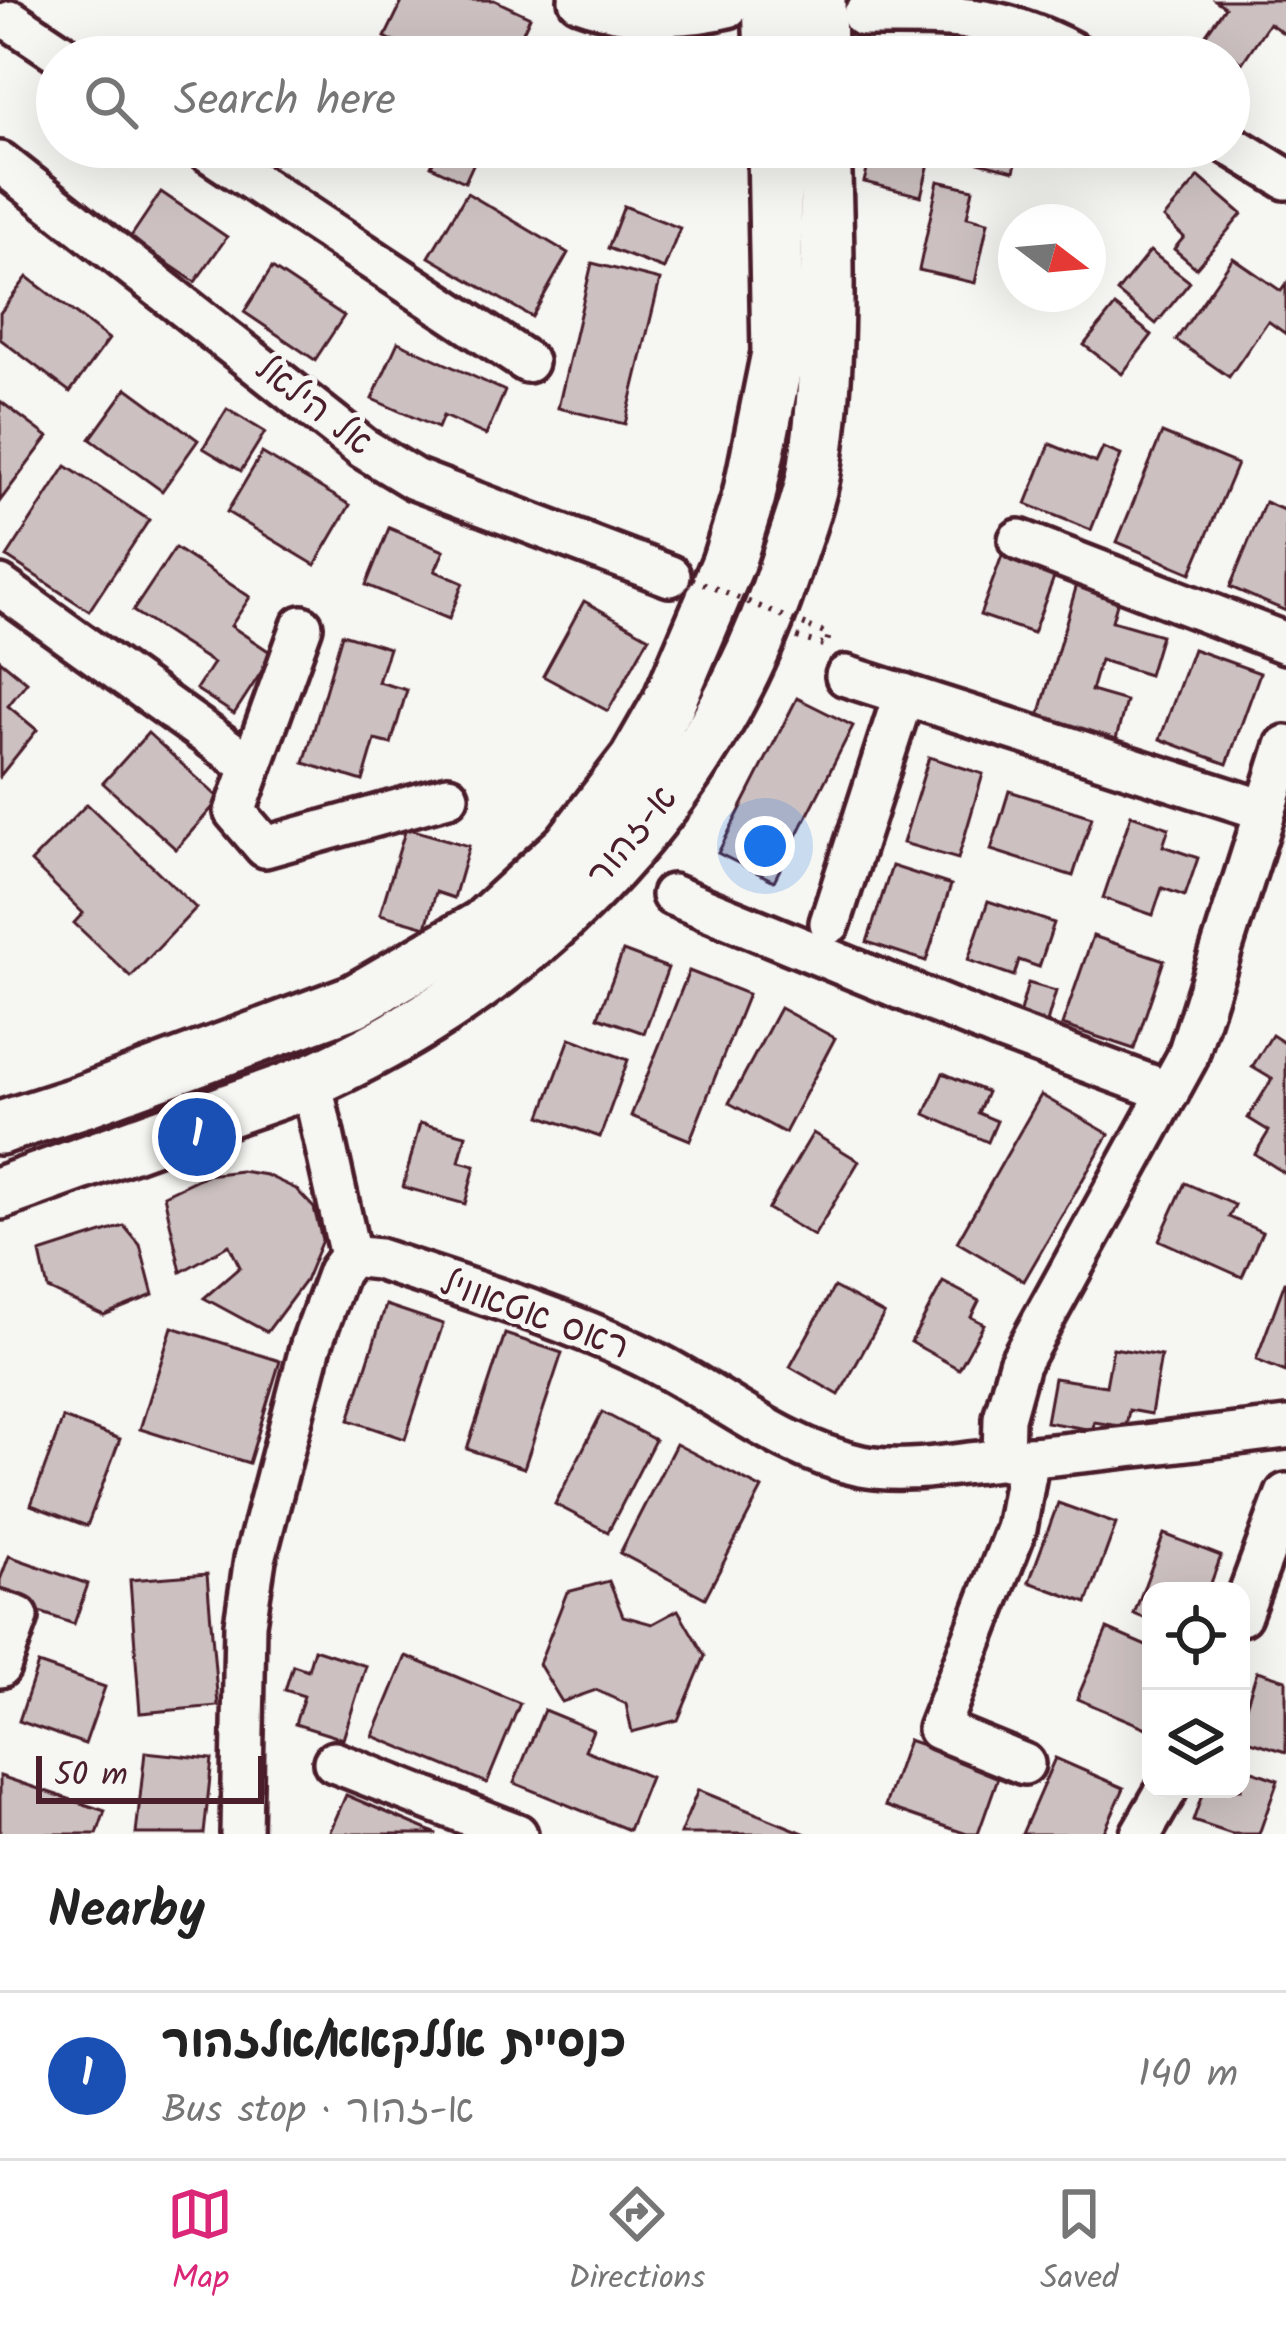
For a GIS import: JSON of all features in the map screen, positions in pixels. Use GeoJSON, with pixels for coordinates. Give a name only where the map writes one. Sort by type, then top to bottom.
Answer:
{"type":"FeatureCollection","features":[{"type":"Feature","properties":{"kind":"main road"},"geometry":{"type":"LineString","coordinates":[[749,4],[762,36]]}},
{"type":"Feature","properties":{"kind":"main road"},"geometry":{"type":"LineString","coordinates":[[829,36],[841,8]]}},
{"type":"Feature","properties":{"kind":"main road","name":"א-זהור"},"geometry":{"type":"LineString","coordinates":[[0,1128],[355,1000],[483,926],[569,847],[637,760],[668,704],[728,563],[749,496],[778,353],[774,168]]}},
{"type":"Feature","properties":{"kind":"main road","name":"א-זהור"},"geometry":{"type":"LineString","coordinates":[[0,1193],[310,1080],[426,1019],[511,960],[606,875],[703,751],[764,627],[813,478],[826,369],[825,168]]}},
{"type":"Feature","properties":{"kind":"street"},"geometry":{"type":"LineString","coordinates":[[579,0],[602,9],[696,16],[749,4]]}},
{"type":"Feature","properties":{"kind":"street"},"geometry":{"type":"LineString","coordinates":[[841,8],[996,20],[1039,36]]}},
{"type":"Feature","properties":{"kind":"street"},"geometry":{"type":"LineString","coordinates":[[17,17],[40,36]]}},
{"type":"Feature","properties":{"kind":"street"},"geometry":{"type":"LineString","coordinates":[[1250,155],[1284,172]]}},
{"type":"Feature","properties":{"kind":"street","name":"אל הילאל"},"geometry":{"type":"LineString","coordinates":[[0,162],[363,448],[414,479],[681,578]]}},
{"type":"Feature","properties":{"kind":"street"},"geometry":{"type":"LineString","coordinates":[[234,168],[527,362]]}},
{"type":"Feature","properties":{"kind":"street"},"geometry":{"type":"LineString","coordinates":[[1019,540],[1286,644]]}},
{"type":"Feature","properties":{"kind":"street"},"geometry":{"type":"LineString","coordinates":[[0,586],[251,766]]}},
{"type":"Feature","properties":{"kind":"street"},"geometry":{"type":"LineString","coordinates":[[302,626],[235,812],[265,847],[448,796]]}},
{"type":"Feature","properties":{"kind":"street"},"geometry":{"type":"LineString","coordinates":[[846,676],[1264,810]]}},
{"type":"Feature","properties":{"kind":"street"},"geometry":{"type":"LineString","coordinates":[[830,923],[904,694]]}},
{"type":"Feature","properties":{"kind":"street"},"geometry":{"type":"LineString","coordinates":[[1024,1763],[938,1729],[1016,1529],[1016,1459],[1004,1418],[1019,1364],[1186,1058],[1286,746]]}},
{"type":"Feature","properties":{"kind":"street"},"geometry":{"type":"LineString","coordinates":[[672,895],[1001,1030],[1169,1092]]}},
{"type":"Feature","properties":{"kind":"street"},"geometry":{"type":"LineString","coordinates":[[241,1834],[245,1624],[255,1558],[311,1345],[338,1272],[350,1256],[310,1080]]}},
{"type":"Feature","properties":{"kind":"street","name":"ראס אטאוויל"},"geometry":{"type":"LineString","coordinates":[[350,1256],[378,1259],[538,1312],[638,1353],[767,1429],[824,1455],[864,1466],[907,1469],[1016,1459],[1286,1427]]}},
{"type":"Feature","properties":{"kind":"street"},"geometry":{"type":"LineString","coordinates":[[1250,1591],[1286,1494]]}},
{"type":"Feature","properties":{"kind":"street"},"geometry":{"type":"LineString","coordinates":[[0,1612],[18,1617],[0,1667]]}},
{"type":"Feature","properties":{"kind":"street"},"geometry":{"type":"LineString","coordinates":[[334,1762],[517,1834]]}},
{"type":"Feature","properties":{"kind":"street"},"geometry":{"type":"LineString","coordinates":[[1142,1834],[1162,1798]]}},
{"type":"Feature","properties":{"kind":"path"},"geometry":{"type":"LineString","coordinates":[[681,578],[829,634],[826,646],[802,638]]}},
{"type":"Feature","properties":{"kind":"building"},"geometry":{"type":"Polygon","coordinates":[[[403,0],[494,0],[530,17],[521,36],[385,36],[403,0]]]}},
{"type":"Feature","properties":{"kind":"building"},"geometry":{"type":"Polygon","coordinates":[[[1215,0],[1286,0],[1286,35],[1269,23],[1250,51],[1250,36],[1205,36],[1225,7],[1215,0]]]}},
{"type":"Feature","properties":{"kind":"building"},"geometry":{"type":"Polygon","coordinates":[[[435,168],[471,168],[465,182],[435,168]]]}},
{"type":"Feature","properties":{"kind":"building"},"geometry":{"type":"Polygon","coordinates":[[[868,168],[928,168],[921,196],[864,182],[868,168]]]}},
{"type":"Feature","properties":{"kind":"building"},"geometry":{"type":"Polygon","coordinates":[[[1199,177],[1242,214],[1196,268],[1174,249],[1184,237],[1164,218],[1199,177]]]}},
{"type":"Feature","properties":{"kind":"building"},"geometry":{"type":"Polygon","coordinates":[[[938,181],[973,189],[967,217],[988,222],[975,283],[919,270],[938,181]]]}},
{"type":"Feature","properties":{"kind":"building"},"geometry":{"type":"Polygon","coordinates":[[[161,192],[227,237],[195,282],[130,238],[161,192]]]}},
{"type":"Feature","properties":{"kind":"building"},"geometry":{"type":"Polygon","coordinates":[[[467,193],[568,253],[532,317],[429,257],[467,193]]]}},
{"type":"Feature","properties":{"kind":"building"},"geometry":{"type":"Polygon","coordinates":[[[624,206],[680,228],[664,269],[608,248],[624,206]]]}},
{"type":"Feature","properties":{"kind":"building"},"geometry":{"type":"Polygon","coordinates":[[[1150,251],[1190,282],[1156,324],[1117,292],[1150,251]]]}},
{"type":"Feature","properties":{"kind":"building"},"geometry":{"type":"Polygon","coordinates":[[[1233,258],[1281,291],[1286,284],[1286,334],[1268,321],[1229,377],[1176,340],[1233,258]]]}},
{"type":"Feature","properties":{"kind":"building"},"geometry":{"type":"Polygon","coordinates":[[[592,263],[660,280],[625,424],[558,408],[592,263]]]}},
{"type":"Feature","properties":{"kind":"building"},"geometry":{"type":"Polygon","coordinates":[[[272,268],[344,316],[315,360],[244,312],[272,268]]]}},
{"type":"Feature","properties":{"kind":"building"},"geometry":{"type":"Polygon","coordinates":[[[27,277],[109,339],[70,392],[0,339],[0,313],[27,277]]]}},
{"type":"Feature","properties":{"kind":"building"},"geometry":{"type":"Polygon","coordinates":[[[1115,306],[1152,335],[1122,374],[1084,345],[1115,306]]]}},
{"type":"Feature","properties":{"kind":"building"},"geometry":{"type":"Polygon","coordinates":[[[398,342],[505,391],[486,435],[443,416],[438,428],[372,399],[398,342]]]}},
{"type":"Feature","properties":{"kind":"building"},"geometry":{"type":"Polygon","coordinates":[[[127,388],[198,440],[162,491],[90,439],[127,388]]]}},
{"type":"Feature","properties":{"kind":"building"},"geometry":{"type":"Polygon","coordinates":[[[0,401],[48,437],[0,501],[0,401]]]}},
{"type":"Feature","properties":{"kind":"building"},"geometry":{"type":"Polygon","coordinates":[[[227,409],[265,432],[241,471],[203,448],[227,409]]]}},
{"type":"Feature","properties":{"kind":"building"},"geometry":{"type":"Polygon","coordinates":[[[1162,433],[1237,464],[1191,573],[1117,542],[1162,433]]]}},
{"type":"Feature","properties":{"kind":"building"},"geometry":{"type":"Polygon","coordinates":[[[1050,444],[1096,463],[1103,448],[1121,455],[1091,530],[1026,504],[1050,444]]]}},
{"type":"Feature","properties":{"kind":"building"},"geometry":{"type":"Polygon","coordinates":[[[262,453],[350,505],[315,565],[227,512],[262,453]]]}},
{"type":"Feature","properties":{"kind":"building"},"geometry":{"type":"Polygon","coordinates":[[[66,466],[149,520],[89,611],[7,557],[66,466]]]}},
{"type":"Feature","properties":{"kind":"building"},"geometry":{"type":"Polygon","coordinates":[[[1265,502],[1286,511],[1286,611],[1230,587],[1265,502]]]}},
{"type":"Feature","properties":{"kind":"building"},"geometry":{"type":"Polygon","coordinates":[[[389,528],[444,551],[435,571],[463,583],[449,619],[366,585],[389,528]]]}},
{"type":"Feature","properties":{"kind":"building"},"geometry":{"type":"Polygon","coordinates":[[[175,548],[250,597],[231,626],[273,654],[234,714],[196,689],[213,663],[133,611],[175,548]]]}},
{"type":"Feature","properties":{"kind":"building"},"geometry":{"type":"Polygon","coordinates":[[[1003,553],[1056,572],[1033,633],[980,615],[1003,553]]]}},
{"type":"Feature","properties":{"kind":"building"},"geometry":{"type":"Polygon","coordinates":[[[1077,584],[1119,596],[1112,621],[1161,635],[1149,675],[1100,660],[1091,691],[1126,701],[1116,739],[1039,716],[1077,584]]]}},
{"type":"Feature","properties":{"kind":"building"},"geometry":{"type":"Polygon","coordinates":[[[584,601],[649,637],[608,711],[543,676],[584,601]]]}},
{"type":"Feature","properties":{"kind":"building"},"geometry":{"type":"Polygon","coordinates":[[[342,634],[389,648],[378,682],[407,690],[391,744],[375,740],[363,781],[304,763],[342,634]]]}},
{"type":"Feature","properties":{"kind":"building"},"geometry":{"type":"Polygon","coordinates":[[[1193,649],[1260,673],[1227,764],[1160,739],[1193,649]]]}},
{"type":"Feature","properties":{"kind":"building"},"geometry":{"type":"Polygon","coordinates":[[[0,660],[27,682],[8,706],[37,730],[0,776],[0,660]]]}},
{"type":"Feature","properties":{"kind":"building"},"geometry":{"type":"Polygon","coordinates":[[[797,698],[853,726],[774,881],[718,853],[797,698]]]}},
{"type":"Feature","properties":{"kind":"building"},"geometry":{"type":"Polygon","coordinates":[[[148,733],[220,799],[176,849],[103,783],[148,733]]]}},
{"type":"Feature","properties":{"kind":"building"},"geometry":{"type":"Polygon","coordinates":[[[929,757],[983,774],[958,859],[903,843],[929,757]]]}},
{"type":"Feature","properties":{"kind":"building"},"geometry":{"type":"Polygon","coordinates":[[[1009,791],[1092,817],[1073,876],[991,850],[1009,791]]]}},
{"type":"Feature","properties":{"kind":"building"},"geometry":{"type":"Polygon","coordinates":[[[87,804],[196,908],[131,977],[74,923],[83,913],[31,862],[87,804]]]}},
{"type":"Feature","properties":{"kind":"building"},"geometry":{"type":"Polygon","coordinates":[[[1131,815],[1169,828],[1163,846],[1198,858],[1185,896],[1162,888],[1153,915],[1103,898],[1131,815]]]}},
{"type":"Feature","properties":{"kind":"building"},"geometry":{"type":"Polygon","coordinates":[[[406,828],[469,846],[454,898],[436,892],[426,927],[380,914],[406,828]]]}},
{"type":"Feature","properties":{"kind":"building"},"geometry":{"type":"Polygon","coordinates":[[[892,866],[951,885],[926,961],[867,942],[892,866]]]}},
{"type":"Feature","properties":{"kind":"building"},"geometry":{"type":"Polygon","coordinates":[[[988,901],[1054,923],[1039,967],[1019,960],[1014,976],[968,960],[988,901]]]}},
{"type":"Feature","properties":{"kind":"building"},"geometry":{"type":"Polygon","coordinates":[[[1093,936],[1164,960],[1134,1049],[1062,1025],[1093,936]]]}},
{"type":"Feature","properties":{"kind":"building"},"geometry":{"type":"Polygon","coordinates":[[[623,951],[668,968],[644,1033],[598,1017],[623,951]]]}},
{"type":"Feature","properties":{"kind":"building"},"geometry":{"type":"Polygon","coordinates":[[[689,971],[748,994],[690,1140],[631,1116],[689,971]]]}},
{"type":"Feature","properties":{"kind":"building"},"geometry":{"type":"Polygon","coordinates":[[[1028,983],[1056,991],[1044,1033],[1016,1026],[1028,983]]]}},
{"type":"Feature","properties":{"kind":"building"},"geometry":{"type":"Polygon","coordinates":[[[780,1008],[835,1038],[785,1133],[729,1103],[780,1008]]]}},
{"type":"Feature","properties":{"kind":"building"},"geometry":{"type":"Polygon","coordinates":[[[1272,1035],[1286,1044],[1286,1174],[1255,1154],[1269,1131],[1248,1118],[1272,1079],[1252,1067],[1272,1035]]]}},
{"type":"Feature","properties":{"kind":"building"},"geometry":{"type":"Polygon","coordinates":[[[570,1038],[628,1060],[600,1137],[541,1116],[570,1038]]]}},
{"type":"Feature","properties":{"kind":"building"},"geometry":{"type":"Polygon","coordinates":[[[943,1073],[987,1092],[978,1113],[997,1121],[988,1142],[925,1114],[943,1073]]]}},
{"type":"Feature","properties":{"kind":"building"},"geometry":{"type":"Polygon","coordinates":[[[1041,1095],[1109,1134],[1024,1281],[957,1242],[1041,1095]]]}},
{"type":"Feature","properties":{"kind":"building"},"geometry":{"type":"Polygon","coordinates":[[[420,1123],[466,1135],[459,1162],[475,1166],[465,1204],[403,1187],[420,1123]]]}},
{"type":"Feature","properties":{"kind":"building"},"geometry":{"type":"Polygon","coordinates":[[[813,1133],[859,1161],[814,1236],[768,1209],[813,1133]]]}},
{"type":"Feature","properties":{"kind":"building"},"geometry":{"type":"Polygon","coordinates":[[[241,1171],[266,1175],[296,1189],[314,1208],[322,1240],[305,1281],[267,1332],[204,1298],[240,1267],[229,1245],[181,1272],[164,1195],[206,1175],[241,1171]]]}},
{"type":"Feature","properties":{"kind":"building"},"geometry":{"type":"Polygon","coordinates":[[[1185,1183],[1235,1205],[1229,1217],[1262,1232],[1242,1277],[1159,1240],[1185,1183]]]}},
{"type":"Feature","properties":{"kind":"building"},"geometry":{"type":"Polygon","coordinates":[[[124,1226],[140,1245],[153,1295],[104,1315],[48,1289],[40,1253],[124,1226]]]}},
{"type":"Feature","properties":{"kind":"building"},"geometry":{"type":"Polygon","coordinates":[[[943,1282],[979,1301],[971,1317],[984,1324],[959,1369],[911,1342],[943,1282]]]}},
{"type":"Feature","properties":{"kind":"building"},"geometry":{"type":"Polygon","coordinates":[[[1286,1282],[1286,1372],[1256,1360],[1286,1282]]]}},
{"type":"Feature","properties":{"kind":"building"},"geometry":{"type":"Polygon","coordinates":[[[834,1287],[884,1314],[839,1395],[790,1367],[834,1287]]]}},
{"type":"Feature","properties":{"kind":"building"},"geometry":{"type":"Polygon","coordinates":[[[386,1305],[443,1324],[405,1439],[349,1420],[386,1305]]]}},
{"type":"Feature","properties":{"kind":"building"},"geometry":{"type":"Polygon","coordinates":[[[172,1327],[280,1361],[249,1463],[140,1429],[172,1327]]]}},
{"type":"Feature","properties":{"kind":"building"},"geometry":{"type":"Polygon","coordinates":[[[505,1334],[562,1353],[524,1468],[467,1449],[505,1334]]]}},
{"type":"Feature","properties":{"kind":"building"},"geometry":{"type":"Polygon","coordinates":[[[1113,1348],[1161,1356],[1151,1414],[1129,1410],[1126,1427],[1094,1422],[1093,1430],[1046,1422],[1054,1378],[1106,1386],[1113,1348]]]}},
{"type":"Feature","properties":{"kind":"building"},"geometry":{"type":"Polygon","coordinates":[[[602,1412],[655,1440],[608,1532],[555,1504],[602,1412]]]}},
{"type":"Feature","properties":{"kind":"building"},"geometry":{"type":"Polygon","coordinates":[[[63,1418],[120,1439],[87,1526],[31,1505],[63,1418]]]}},
{"type":"Feature","properties":{"kind":"building"},"geometry":{"type":"Polygon","coordinates":[[[676,1444],[762,1489],[705,1598],[620,1553],[676,1444]]]}},
{"type":"Feature","properties":{"kind":"building"},"geometry":{"type":"Polygon","coordinates":[[[1058,1503],[1116,1524],[1087,1603],[1029,1582],[1058,1503]]]}},
{"type":"Feature","properties":{"kind":"building"},"geometry":{"type":"Polygon","coordinates":[[[1164,1534],[1221,1556],[1211,1582],[1146,1582],[1164,1534]]]}},
{"type":"Feature","properties":{"kind":"building"},"geometry":{"type":"Polygon","coordinates":[[[9,1556],[88,1584],[74,1624],[0,1598],[0,1580],[9,1556]]]}},
{"type":"Feature","properties":{"kind":"building"},"geometry":{"type":"Polygon","coordinates":[[[207,1574],[218,1706],[140,1713],[130,1580],[207,1574]]]}},
{"type":"Feature","properties":{"kind":"building"},"geometry":{"type":"Polygon","coordinates":[[[609,1581],[623,1616],[652,1624],[678,1610],[705,1656],[678,1720],[632,1732],[626,1704],[596,1690],[562,1702],[539,1664],[567,1592],[609,1581]]]}},
{"type":"Feature","properties":{"kind":"building"},"geometry":{"type":"Polygon","coordinates":[[[1142,1593],[1142,1617],[1134,1614],[1142,1593]]]}},
{"type":"Feature","properties":{"kind":"building"},"geometry":{"type":"Polygon","coordinates":[[[1107,1629],[1142,1644],[1142,1726],[1077,1699],[1107,1629]]]}},
{"type":"Feature","properties":{"kind":"building"},"geometry":{"type":"Polygon","coordinates":[[[314,1649],[366,1666],[343,1739],[295,1724],[304,1696],[285,1690],[293,1665],[308,1670],[314,1649]]]}},
{"type":"Feature","properties":{"kind":"building"},"geometry":{"type":"Polygon","coordinates":[[[406,1656],[520,1703],[487,1783],[373,1736],[406,1656]]]}},
{"type":"Feature","properties":{"kind":"building"},"geometry":{"type":"Polygon","coordinates":[[[38,1664],[105,1687],[85,1744],[19,1721],[38,1664]]]}},
{"type":"Feature","properties":{"kind":"building"},"geometry":{"type":"Polygon","coordinates":[[[1257,1671],[1286,1680],[1286,1752],[1250,1741],[1250,1693],[1257,1671]]]}},
{"type":"Feature","properties":{"kind":"building"},"geometry":{"type":"Polygon","coordinates":[[[544,1710],[593,1730],[585,1750],[650,1777],[629,1830],[514,1783],[544,1710]]]}},
{"type":"Feature","properties":{"kind":"building"},"geometry":{"type":"Polygon","coordinates":[[[908,1740],[1000,1772],[978,1834],[885,1806],[908,1740]]]}},
{"type":"Feature","properties":{"kind":"building"},"geometry":{"type":"Polygon","coordinates":[[[145,1752],[212,1759],[204,1834],[136,1834],[145,1752]]]}},
{"type":"Feature","properties":{"kind":"building"},"geometry":{"type":"Polygon","coordinates":[[[1055,1758],[1124,1788],[1103,1834],[1022,1834],[1055,1758]]]}},
{"type":"Feature","properties":{"kind":"building"},"geometry":{"type":"Polygon","coordinates":[[[1250,1770],[1278,1780],[1259,1834],[1232,1834],[1193,1821],[1201,1798],[1250,1798],[1250,1770]]]}},
{"type":"Feature","properties":{"kind":"building"},"geometry":{"type":"Polygon","coordinates":[[[0,1776],[105,1811],[97,1834],[0,1834],[0,1776]]]}},
{"type":"Feature","properties":{"kind":"building"},"geometry":{"type":"Polygon","coordinates":[[[698,1790],[806,1834],[680,1834],[698,1790]]]}},
{"type":"Feature","properties":{"kind":"building"},"geometry":{"type":"Polygon","coordinates":[[[346,1795],[437,1834],[329,1834],[346,1795]]]}},
{"type":"Feature","properties":{"kind":"place","name":"כנסיית אללקאא/אלזהור"},"geometry":{"type":"Point","coordinates":[197,1137]}}]}
